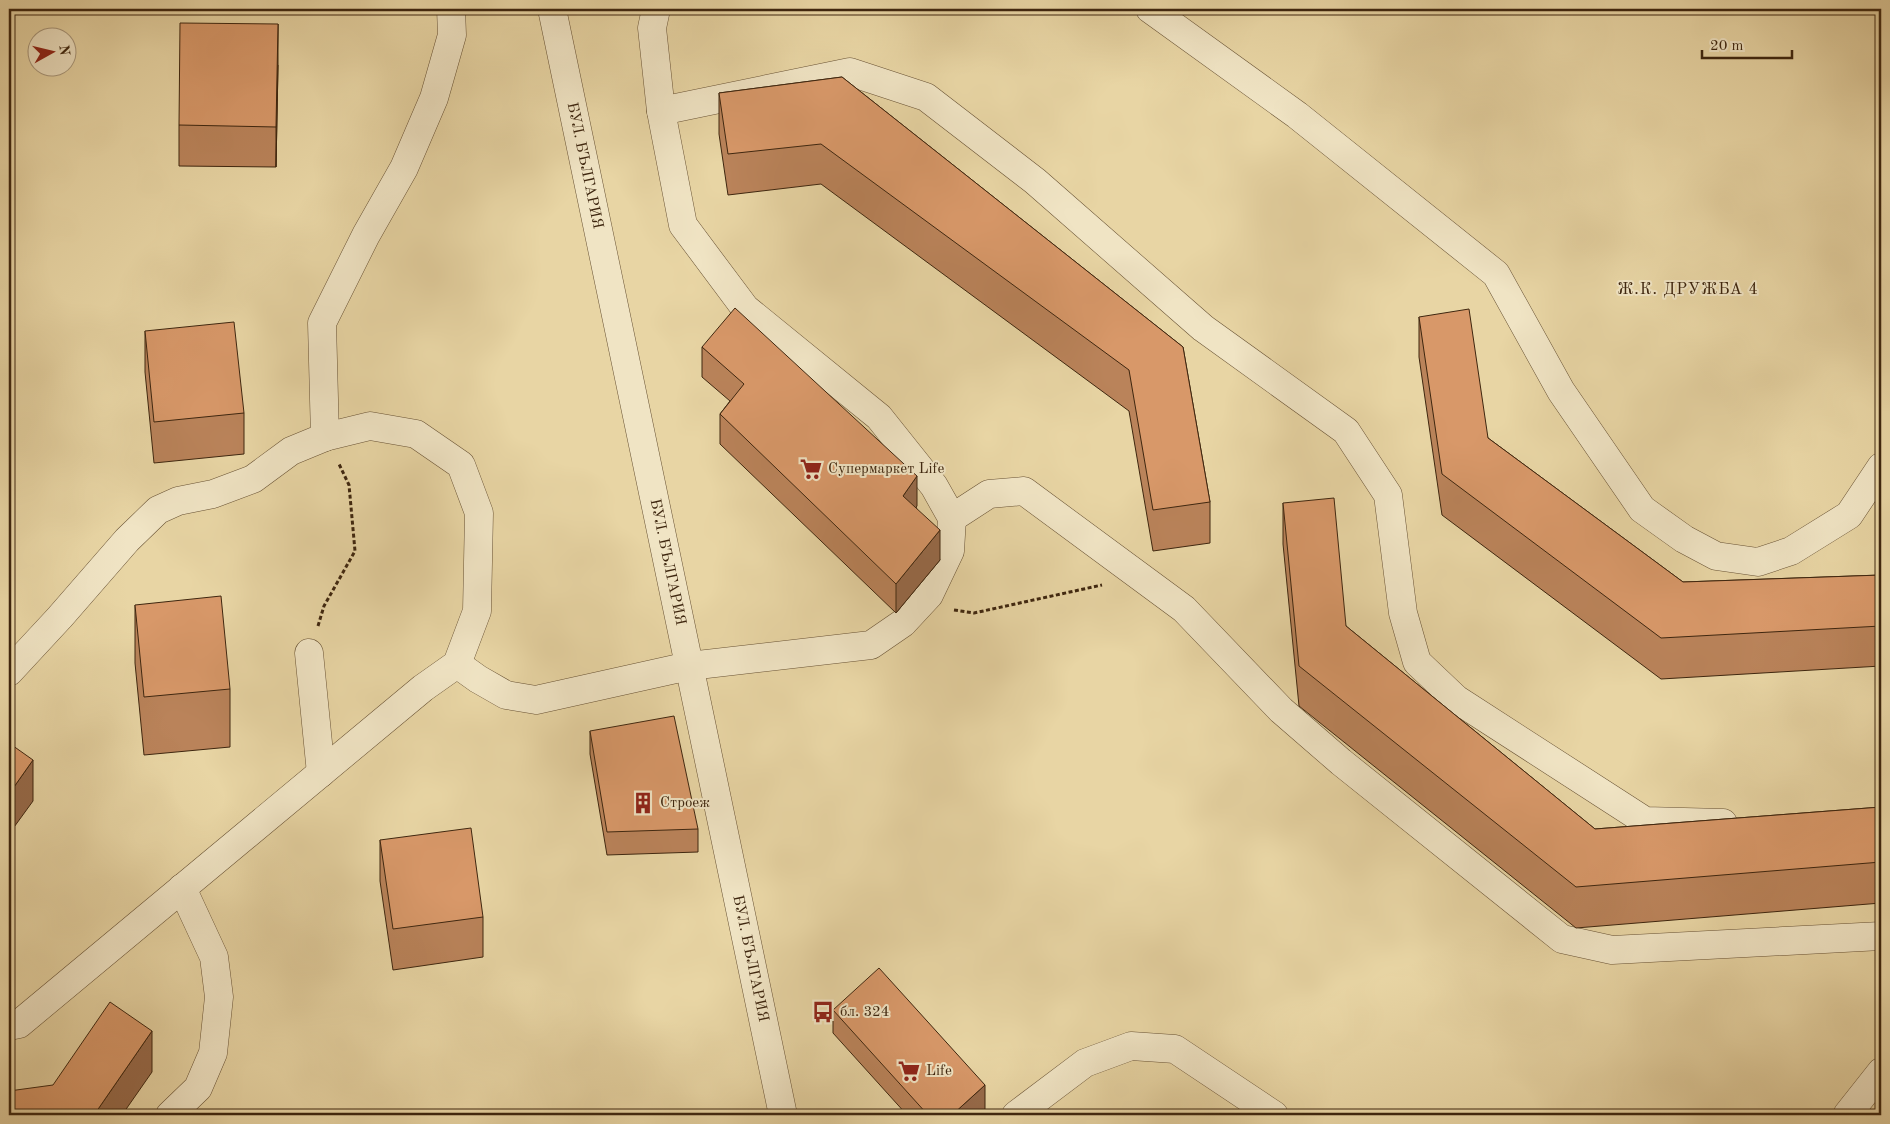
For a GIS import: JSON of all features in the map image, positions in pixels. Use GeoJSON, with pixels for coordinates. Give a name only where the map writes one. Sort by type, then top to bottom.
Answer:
{"type":"FeatureCollection","features":[{"type":"Feature","properties":{"kind":"street"},"geometry":{"type":"LineString","coordinates":[[325,437],[322,323],[366,235],[404,168],[434,98],[452,35],[450,9]]}},
{"type":"Feature","properties":{"kind":"street","name":"БУЛ. БЪЛГАРИЯ"},"geometry":{"type":"LineString","coordinates":[[552,9],[783,1115]]}},
{"type":"Feature","properties":{"kind":"street"},"geometry":{"type":"LineString","coordinates":[[457,664],[506,695],[536,700],[689,666],[871,646],[903,623],[929,595],[950,551],[952,518],[934,486],[879,417],[745,308],[683,225],[661,111],[652,28],[656,9]]}},
{"type":"Feature","properties":{"kind":"street"},"geometry":{"type":"LineString","coordinates":[[1150,9],[1297,115],[1496,274],[1561,392],[1642,509],[1684,539],[1716,556],[1758,562],[1791,551],[1849,515],[1881,467]]}},
{"type":"Feature","properties":{"kind":"street"},"geometry":{"type":"LineString","coordinates":[[661,111],[850,72],[926,97],[1035,181],[1203,328],[1346,431],[1388,495],[1403,613],[1417,662],[1456,700],[1644,820],[1743,824]]}},
{"type":"Feature","properties":{"kind":"street"},"geometry":{"type":"LineString","coordinates":[[9,672],[128,540],[158,510],[178,501],[212,494],[253,479],[291,451],[325,437],[370,426],[416,434],[461,465],[479,513],[478,565],[477,611],[457,664],[423,688],[19,1024],[9,1026]]}},
{"type":"Feature","properties":{"kind":"street"},"geometry":{"type":"LineString","coordinates":[[952,518],[989,494],[1024,491],[1184,609],[1281,710],[1341,762],[1562,939],[1612,950],[1881,936]]}},
{"type":"Feature","properties":{"kind":"street"},"geometry":{"type":"LineString","coordinates":[[310,653],[321,773]]}},
{"type":"Feature","properties":{"kind":"street"},"geometry":{"type":"LineString","coordinates":[[170,1115],[198,1088],[213,1053],[219,997],[214,957],[182,888]]}},
{"type":"Feature","properties":{"kind":"street"},"geometry":{"type":"LineString","coordinates":[[1016,1115],[1086,1063],[1131,1046],[1175,1049],[1274,1115]]}},
{"type":"Feature","properties":{"kind":"street"},"geometry":{"type":"LineString","coordinates":[[1847,1115],[1881,1072]]}},
{"type":"Feature","properties":{"kind":"path"},"geometry":{"type":"LineString","coordinates":[[310,653],[324,606],[354,551],[349,485],[325,437]]}},
{"type":"Feature","properties":{"kind":"path"},"geometry":{"type":"LineString","coordinates":[[920,605],[974,613],[1055,597],[1139,576]]}},
{"type":"Feature","properties":{"kind":"building"},"geometry":{"type":"Polygon","coordinates":[[[180,23],[278,24],[276,127],[179,125],[180,23]]]}},
{"type":"Feature","properties":{"kind":"building"},"geometry":{"type":"Polygon","coordinates":[[[842,77],[1183,347],[1210,502],[1153,510],[1129,370],[821,144],[728,154],[719,93],[842,77]]]}},
{"type":"Feature","properties":{"kind":"building","name":"Супермаркет Life"},"geometry":{"type":"Polygon","coordinates":[[[735,308],[917,476],[903,496],[940,530],[896,584],[720,414],[744,384],[702,347],[735,308]]]}},
{"type":"Feature","properties":{"kind":"building"},"geometry":{"type":"Polygon","coordinates":[[[1469,309],[1488,438],[1683,582],[1881,575],[1881,626],[1661,638],[1442,474],[1419,317],[1469,309]]]}},
{"type":"Feature","properties":{"kind":"building"},"geometry":{"type":"Polygon","coordinates":[[[234,322],[244,413],[154,422],[145,331],[234,322]]]}},
{"type":"Feature","properties":{"kind":"building"},"geometry":{"type":"Polygon","coordinates":[[[1334,498],[1346,626],[1595,829],[1881,807],[1881,862],[1576,887],[1299,666],[1283,503],[1334,498]]]}},
{"type":"Feature","properties":{"kind":"building"},"geometry":{"type":"Polygon","coordinates":[[[221,596],[230,689],[144,697],[135,605],[221,596]]]}},
{"type":"Feature","properties":{"kind":"building","name":"Строеж"},"geometry":{"type":"Polygon","coordinates":[[[674,716],[698,829],[607,832],[590,731],[674,716]]]}},
{"type":"Feature","properties":{"kind":"building"},"geometry":{"type":"Polygon","coordinates":[[[9,743],[33,760],[9,794],[9,743]]]}},
{"type":"Feature","properties":{"kind":"building"},"geometry":{"type":"Polygon","coordinates":[[[471,828],[483,917],[393,929],[380,840],[471,828]]]}},
{"type":"Feature","properties":{"kind":"building","name":"Life"},"geometry":{"type":"Polygon","coordinates":[[[879,968],[985,1085],[952,1115],[928,1115],[833,1010],[879,968]]]}},
{"type":"Feature","properties":{"kind":"building"},"geometry":{"type":"Polygon","coordinates":[[[110,1002],[152,1031],[94,1115],[9,1115],[9,1091],[53,1085],[110,1002]]]}},
{"type":"Feature","properties":{"kind":"place","name":"Супермаркет Life"},"geometry":{"type":"Point","coordinates":[811,469]}},
{"type":"Feature","properties":{"kind":"place","name":"Строеж"},"geometry":{"type":"Point","coordinates":[643,803]}},
{"type":"Feature","properties":{"kind":"place","name":"бл. 324"},"geometry":{"type":"Point","coordinates":[823,1012]}},
{"type":"Feature","properties":{"kind":"place","name":"Life"},"geometry":{"type":"Point","coordinates":[909,1071]}},
{"type":"Feature","properties":{"kind":"district","name":"Ж.К. ДРУЖБА 4"},"geometry":{"type":"Point","coordinates":[1688,290]}}]}
